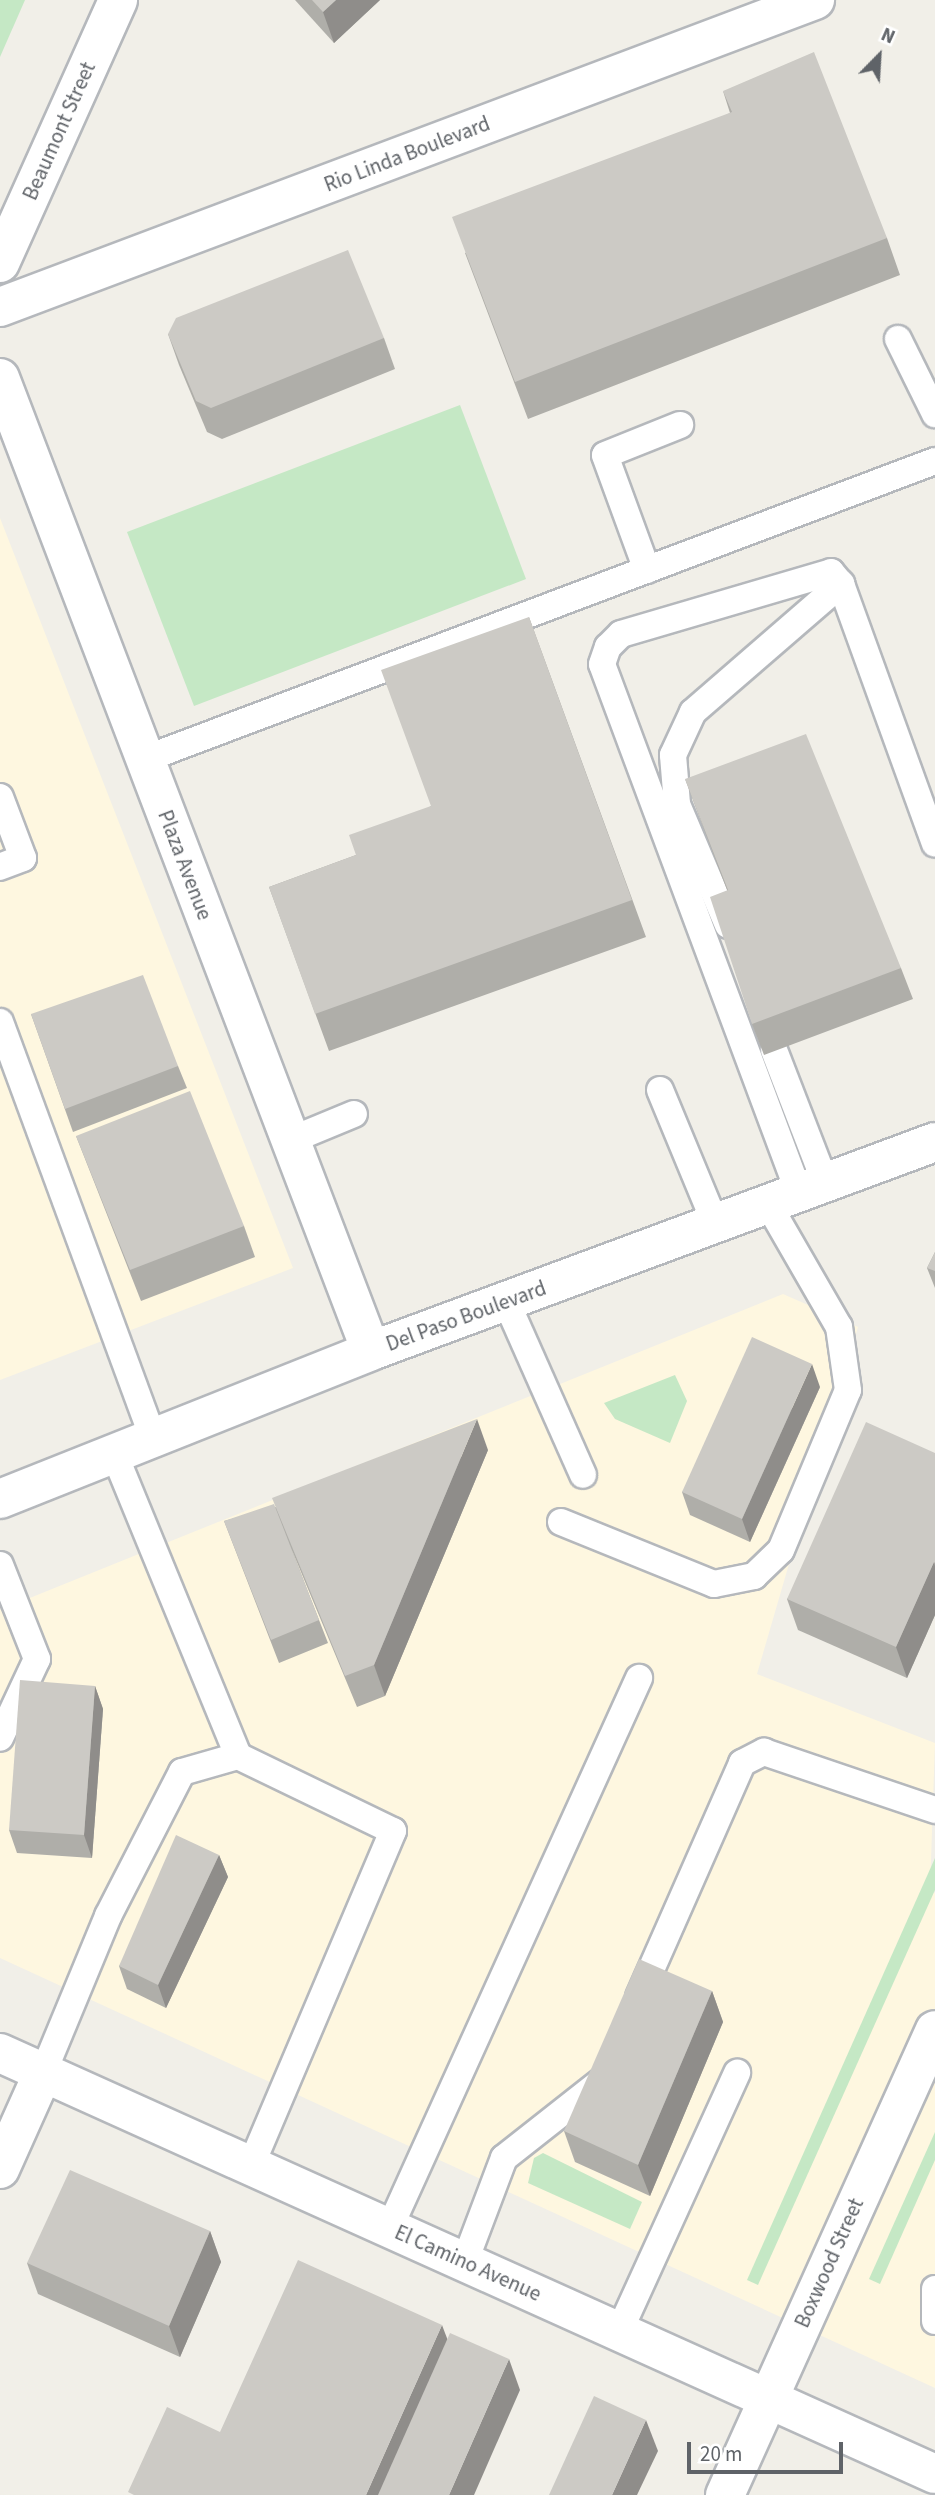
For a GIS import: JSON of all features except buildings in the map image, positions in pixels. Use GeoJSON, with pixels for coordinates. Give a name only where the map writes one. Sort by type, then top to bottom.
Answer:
{"type":"FeatureCollection","features":[{"type":"Feature","properties":{"kind":"street","name":"Beaumont Street"},"geometry":{"type":"LineString","coordinates":[[0,263],[118,0]]}},
{"type":"Feature","properties":{"kind":"street","name":"Rio Linda Boulevard"},"geometry":{"type":"LineString","coordinates":[[0,307],[815,0]]}},
{"type":"Feature","properties":{"kind":"street","name":"Plaza Avenue"},"geometry":{"type":"LineString","coordinates":[[0,378],[371,1351]]}},
{"type":"Feature","properties":{"kind":"street","name":"Del Paso Boulevard"},"geometry":{"type":"LineString","coordinates":[[0,1499],[371,1351],[935,1142]]}},
{"type":"Feature","properties":{"kind":"street","name":"Boxwood Street"},"geometry":{"type":"LineString","coordinates":[[724,2495],[935,2031]]}},
{"type":"Feature","properties":{"kind":"street","name":"El Camino Avenue"},"geometry":{"type":"LineString","coordinates":[[0,2053],[935,2474]]}},
{"type":"Feature","properties":{"kind":"street"},"geometry":{"type":"LineString","coordinates":[[0,2169],[43,2073]]}},
{"type":"Feature","properties":{"kind":"lane"},"geometry":{"type":"LineString","coordinates":[[898,339],[935,414]]}},
{"type":"Feature","properties":{"kind":"lane"},"geometry":{"type":"LineString","coordinates":[[646,570],[605,455],[680,425]]}},
{"type":"Feature","properties":{"kind":"lane"},"geometry":{"type":"LineString","coordinates":[[145,759],[935,461]]}},
{"type":"Feature","properties":{"kind":"lane"},"geometry":{"type":"LineString","coordinates":[[561,1522],[714,1584],[754,1576],[781,1550],[848,1390],[839,1327],[797,1193],[602,664],[621,634],[814,572],[831,572],[841,584],[935,843]]}},
{"type":"Feature","properties":{"kind":"lane"},"geometry":{"type":"LineString","coordinates":[[728,925],[677,804],[673,755],[693,712],[841,584]]}},
{"type":"Feature","properties":{"kind":"lane"},"geometry":{"type":"LineString","coordinates":[[0,797],[11,863]]}},
{"type":"Feature","properties":{"kind":"lane"},"geometry":{"type":"LineString","coordinates":[[0,1022],[153,1438]]}},
{"type":"Feature","properties":{"kind":"lane"},"geometry":{"type":"LineString","coordinates":[[774,1050],[797,1193]]}},
{"type":"Feature","properties":{"kind":"lane"},"geometry":{"type":"LineString","coordinates":[[660,1090],[715,1223]]}},
{"type":"Feature","properties":{"kind":"lane"},"geometry":{"type":"LineString","coordinates":[[291,1140],[354,1114]]}},
{"type":"Feature","properties":{"kind":"lane"},"geometry":{"type":"LineString","coordinates":[[506,1301],[583,1475]]}},
{"type":"Feature","properties":{"kind":"lane"},"geometry":{"type":"LineString","coordinates":[[114,1453],[237,1756],[393,1832],[251,2165]]}},
{"type":"Feature","properties":{"kind":"lane"},"geometry":{"type":"LineString","coordinates":[[0,1565],[37,1659],[0,1738]]}},
{"type":"Feature","properties":{"kind":"lane"},"geometry":{"type":"LineString","coordinates":[[390,2227],[639,1678]]}},
{"type":"Feature","properties":{"kind":"lane"},"geometry":{"type":"LineString","coordinates":[[627,2025],[742,1763],[764,1752],[935,1810]]}},
{"type":"Feature","properties":{"kind":"lane"},"geometry":{"type":"LineString","coordinates":[[43,2073],[108,1916],[182,1772],[237,1756]]}},
{"type":"Feature","properties":{"kind":"lane"},"geometry":{"type":"LineString","coordinates":[[465,2261],[490,2184],[504,2158],[600,2087],[616,2049]]}},
{"type":"Feature","properties":{"kind":"lane"},"geometry":{"type":"LineString","coordinates":[[620,2332],[737,2073]]}},
{"type":"Feature","properties":{"kind":"lane"},"geometry":{"type":"LineString","coordinates":[[935,2289],[935,2321]]}},
{"type":"Feature","properties":{"kind":"shaded area"},"geometry":{"type":"Polygon","coordinates":[[[0,518],[293,1268],[0,1380],[0,518]]]}},
{"type":"Feature","properties":{"kind":"shaded area"},"geometry":{"type":"Polygon","coordinates":[[[783,1294],[858,1327],[757,1674],[935,1743],[930,1890],[935,1893],[935,2388],[0,1958],[0,1610],[783,1294]]]}},
{"type":"Feature","properties":{"kind":"green space"},"geometry":{"type":"Polygon","coordinates":[[[0,0],[25,0],[0,57],[0,0]]]}},
{"type":"Feature","properties":{"kind":"green space"},"geometry":{"type":"Polygon","coordinates":[[[460,405],[526,579],[194,706],[127,532],[460,405]]]}},
{"type":"Feature","properties":{"kind":"green space"},"geometry":{"type":"Polygon","coordinates":[[[675,1375],[687,1401],[670,1443],[615,1419],[604,1403],[675,1375]]]}},
{"type":"Feature","properties":{"kind":"green space"},"geometry":{"type":"Polygon","coordinates":[[[935,1858],[935,1890],[758,2285],[747,2280],[935,1858]]]}},
{"type":"Feature","properties":{"kind":"green space"},"geometry":{"type":"Polygon","coordinates":[[[935,2132],[935,2160],[880,2284],[869,2279],[935,2132]]]}},
{"type":"Feature","properties":{"kind":"green space"},"geometry":{"type":"Polygon","coordinates":[[[543,2153],[642,2202],[630,2229],[528,2183],[534,2158],[543,2153]]]}}]}
